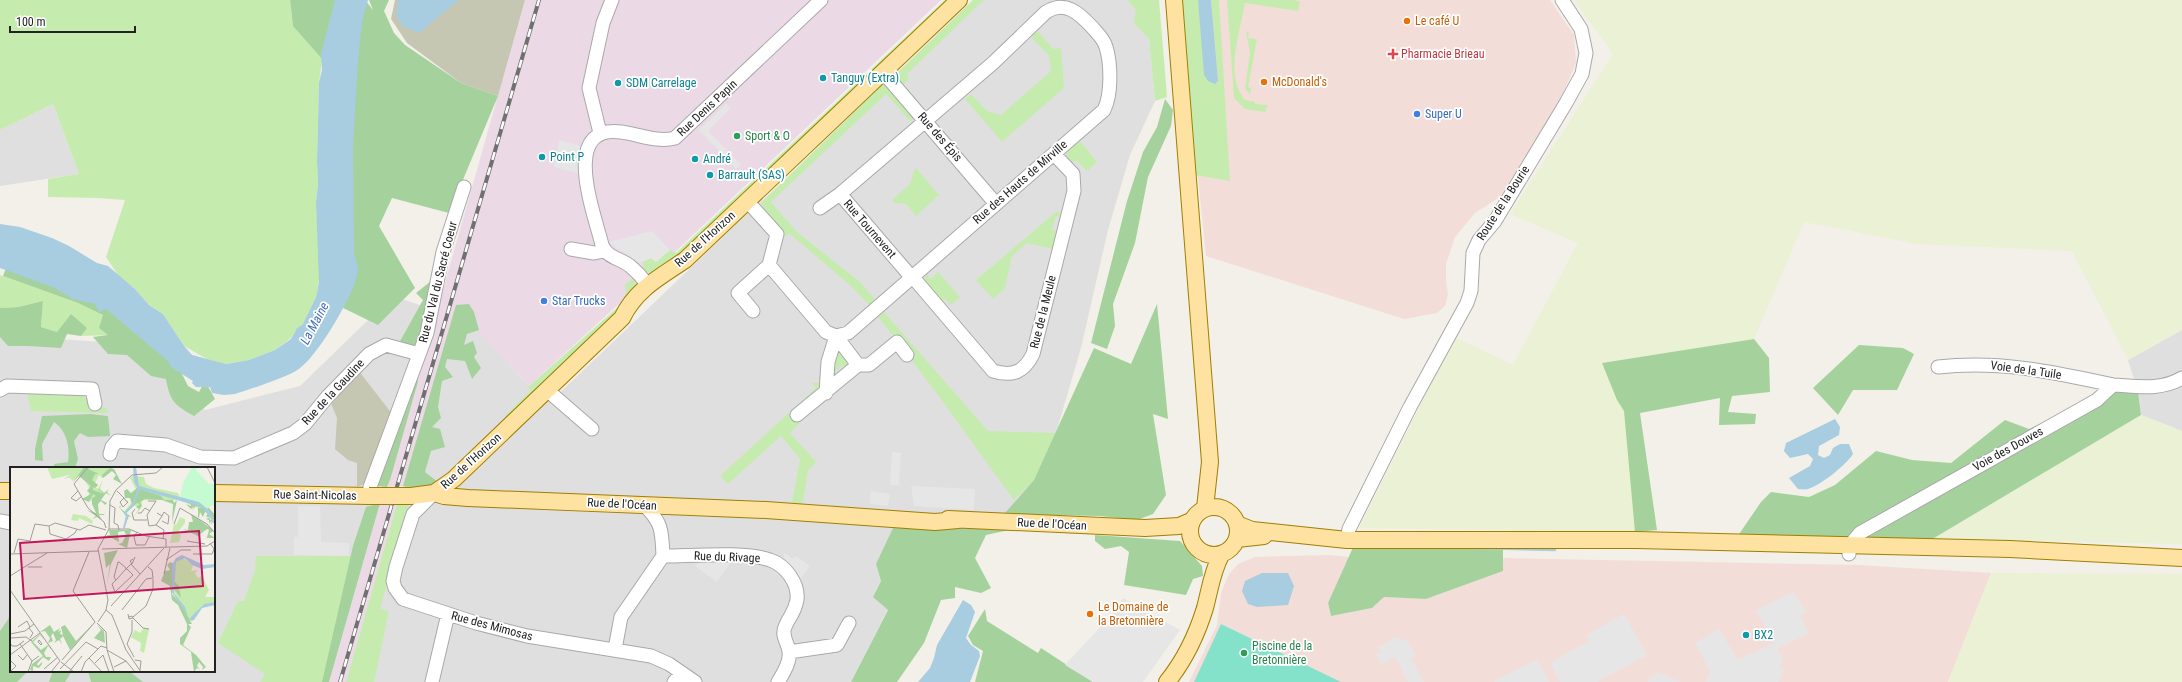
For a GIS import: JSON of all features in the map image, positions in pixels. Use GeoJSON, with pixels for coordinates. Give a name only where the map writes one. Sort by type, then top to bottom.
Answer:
{"type":"FeatureCollection","features":[{"type":"Feature","properties":{"kind":"main road","name":"Rue de l'Horizon"},"geometry":{"type":"LineString","coordinates":[[434,493],[454,479],[622,318],[634,298],[647,285],[685,260],[959,0]]}},
{"type":"Feature","properties":{"kind":"main road"},"geometry":{"type":"LineString","coordinates":[[1174,0],[1210,462],[1206,508],[1193,520],[1190,526],[1191,538],[1194,545],[1214,555]]}},
{"type":"Feature","properties":{"kind":"main road"},"geometry":{"type":"LineString","coordinates":[[1210,462],[1222,508]]}},
{"type":"Feature","properties":{"kind":"main road","name":"Rue de l'Océan"},"geometry":{"type":"LineString","coordinates":[[411,496],[434,493],[444,496],[468,498],[834,515],[878,511],[958,520],[1146,528],[1179,526],[1193,520]]}},
{"type":"Feature","properties":{"kind":"main road","name":"Rue Saint-Nicolas"},"geometry":{"type":"LineString","coordinates":[[215,494],[411,496]]}},
{"type":"Feature","properties":{"kind":"main road"},"geometry":{"type":"LineString","coordinates":[[1206,508],[1222,508],[1229,512],[1237,531],[1234,546],[1214,555]]}},
{"type":"Feature","properties":{"kind":"main road","name":"Rue de l'Océan"},"geometry":{"type":"LineString","coordinates":[[1146,528],[1191,538]]}},
{"type":"Feature","properties":{"kind":"main road"},"geometry":{"type":"LineString","coordinates":[[1237,531],[1432,539],[1547,541],[1637,540],[1850,549],[2003,549],[2182,558]]}},
{"type":"Feature","properties":{"kind":"main road"},"geometry":{"type":"LineString","coordinates":[[2153,556],[2182,554]]}},
{"type":"Feature","properties":{"kind":"main road"},"geometry":{"type":"LineString","coordinates":[[1167,682],[1189,647],[1199,625],[1210,582],[1214,555]]}},
{"type":"Feature","properties":{"kind":"street"},"geometry":{"type":"LineString","coordinates":[[604,251],[584,166],[590,144],[600,133],[589,88],[603,23],[612,0]]}},
{"type":"Feature","properties":{"kind":"street","name":"Rue Denis Papin"},"geometry":{"type":"LineString","coordinates":[[600,133],[609,130],[662,140],[675,138],[821,0]]}},
{"type":"Feature","properties":{"kind":"street","name":"Route de la Bourie"},"geometry":{"type":"LineString","coordinates":[[1348,536],[1397,432],[1467,303],[1472,279],[1473,253],[1479,240],[1495,221],[1579,79],[1586,53],[1581,29],[1562,0]]}},
{"type":"Feature","properties":{"kind":"street","name":"Rue des Hauts de Mirville"},"geometry":{"type":"LineString","coordinates":[[836,336],[848,333],[1104,110],[1110,94],[1106,47],[1080,14],[1069,7],[1053,7],[993,63],[925,120]]}},
{"type":"Feature","properties":{"kind":"street","name":"Rue des Épis"},"geometry":{"type":"LineString","coordinates":[[883,72],[996,204]]}},
{"type":"Feature","properties":{"kind":"street","name":"Rue Tournevent"},"geometry":{"type":"LineString","coordinates":[[912,277],[840,194],[925,120]]}},
{"type":"Feature","properties":{"kind":"street","name":"Rue de la Meule"},"geometry":{"type":"LineString","coordinates":[[912,277],[993,372],[1014,374],[1022,370],[1033,354],[1074,191],[1073,174],[1054,154]]}},
{"type":"Feature","properties":{"kind":"street","name":"Rue du Val du Sacré Coeur"},"geometry":{"type":"LineString","coordinates":[[419,354],[427,333],[443,252],[464,187]]}},
{"type":"Feature","properties":{"kind":"street"},"geometry":{"type":"LineString","coordinates":[[820,208],[840,194]]}},
{"type":"Feature","properties":{"kind":"street"},"geometry":{"type":"LineString","coordinates":[[747,201],[776,234],[768,265],[738,293],[753,311]]}},
{"type":"Feature","properties":{"kind":"street"},"geometry":{"type":"LineString","coordinates":[[571,249],[594,253],[604,251],[630,265],[647,285]]}},
{"type":"Feature","properties":{"kind":"street"},"geometry":{"type":"LineString","coordinates":[[768,265],[826,332],[836,336],[858,365]]}},
{"type":"Feature","properties":{"kind":"street"},"geometry":{"type":"LineString","coordinates":[[826,393],[828,362],[836,336]]}},
{"type":"Feature","properties":{"kind":"street"},"geometry":{"type":"LineString","coordinates":[[796,415],[826,393],[858,365],[869,365],[896,342],[907,355]]}},
{"type":"Feature","properties":{"kind":"street","name":"Rue de la Gaudine"},"geometry":{"type":"LineString","coordinates":[[110,454],[112,447],[117,441],[166,445],[200,457],[234,458],[293,433],[305,424],[328,396],[369,354],[386,345],[419,354]]}},
{"type":"Feature","properties":{"kind":"street"},"geometry":{"type":"LineString","coordinates":[[369,496],[370,487],[419,354]]}},
{"type":"Feature","properties":{"kind":"street","name":"Voie de la Tuile"},"geometry":{"type":"LineString","coordinates":[[1938,367],[1968,364],[1999,365],[2113,385]]}},
{"type":"Feature","properties":{"kind":"street"},"geometry":{"type":"LineString","coordinates":[[2113,385],[2155,387],[2167,385],[2182,378]]}},
{"type":"Feature","properties":{"kind":"street","name":"Voie des Douves"},"geometry":{"type":"LineString","coordinates":[[1850,549],[1860,533],[2096,400],[2113,385]]}},
{"type":"Feature","properties":{"kind":"street"},"geometry":{"type":"LineString","coordinates":[[0,390],[7,386],[92,389],[95,404]]}},
{"type":"Feature","properties":{"kind":"street"},"geometry":{"type":"LineString","coordinates":[[547,390],[592,429]]}},
{"type":"Feature","properties":{"kind":"street","name":"Rue des Mimosas"},"geometry":{"type":"LineString","coordinates":[[434,493],[413,514],[393,581],[394,588],[403,599],[448,614],[527,636],[650,656],[669,664],[678,678],[695,682]]}},
{"type":"Feature","properties":{"kind":"street"},"geometry":{"type":"LineString","coordinates":[[615,650],[621,617],[663,556],[662,535],[656,517],[644,505]]}},
{"type":"Feature","properties":{"kind":"street"},"geometry":{"type":"LineString","coordinates":[[0,521],[10,523]]}},
{"type":"Feature","properties":{"kind":"street","name":"Rue du Rivage"},"geometry":{"type":"LineString","coordinates":[[663,556],[735,556],[769,559],[783,567],[793,580],[797,598],[793,615],[785,628],[784,635],[789,652],[785,671],[778,682]]}},
{"type":"Feature","properties":{"kind":"street"},"geometry":{"type":"LineString","coordinates":[[432,682],[448,614]]}},
{"type":"Feature","properties":{"kind":"street"},"geometry":{"type":"LineString","coordinates":[[789,652],[837,645],[850,623]]}},
{"type":"Feature","properties":{"kind":"shaded area"},"geometry":{"type":"Polygon","coordinates":[[[395,0],[525,0],[498,96],[461,83],[407,43],[391,19],[395,0]]]}},
{"type":"Feature","properties":{"kind":"shaded area"},"geometry":{"type":"Polygon","coordinates":[[[525,0],[941,0],[655,271],[529,386],[456,306],[403,486],[387,487],[418,382],[417,379],[437,321],[437,311],[525,0]]]}},
{"type":"Feature","properties":{"kind":"shaded area"},"geometry":{"type":"Polygon","coordinates":[[[983,0],[1127,0],[1136,10],[1149,39],[1155,101],[1130,155],[1108,230],[1081,348],[1056,433],[1034,480],[1004,514],[876,564],[881,581],[873,597],[888,609],[851,682],[346,682],[397,504],[410,505],[403,486],[456,305],[529,386],[550,402],[744,217],[983,0]]]}},
{"type":"Feature","properties":{"kind":"shaded area"},"geometry":{"type":"Polygon","coordinates":[[[1180,0],[1550,0],[1574,35],[1576,63],[1561,98],[1503,195],[1475,213],[1455,237],[1446,264],[1448,294],[1445,306],[1437,313],[1404,319],[1206,256],[1180,0]]]}},
{"type":"Feature","properties":{"kind":"shaded area"},"geometry":{"type":"Polygon","coordinates":[[[1574,0],[2182,0],[2182,330],[2128,360],[2072,251],[1918,244],[1804,222],[1754,339],[1602,363],[1625,414],[1635,532],[1359,528],[1455,337],[1513,365],[1578,243],[1510,214],[1613,54],[1574,0]]]}},
{"type":"Feature","properties":{"kind":"shaded area"},"geometry":{"type":"Polygon","coordinates":[[[53,104],[79,174],[0,186],[0,130],[53,104]]]}},
{"type":"Feature","properties":{"kind":"shaded area"},"geometry":{"type":"Polygon","coordinates":[[[726,104],[730,109],[708,131],[741,165],[736,169],[699,130],[726,104]]]}},
{"type":"Feature","properties":{"kind":"shaded area"},"geometry":{"type":"Polygon","coordinates":[[[559,140],[581,146],[578,161],[578,173],[554,167],[559,140]]]}},
{"type":"Feature","properties":{"kind":"shaded area"},"geometry":{"type":"Polygon","coordinates":[[[652,231],[670,250],[656,262],[651,258],[640,263],[609,242],[652,231]]]}},
{"type":"Feature","properties":{"kind":"shaded area"},"geometry":{"type":"Polygon","coordinates":[[[393,296],[437,311],[376,486],[380,503],[329,682],[0,682],[0,335],[132,344],[205,410],[300,386],[393,296]]]}},
{"type":"Feature","properties":{"kind":"shaded area"},"geometry":{"type":"Polygon","coordinates":[[[2182,330],[2182,431],[2141,415],[2138,392],[2128,360],[2182,330]]]}},
{"type":"Feature","properties":{"kind":"shaded area"},"geometry":{"type":"Polygon","coordinates":[[[358,370],[393,415],[370,481],[357,487],[357,463],[348,460],[335,449],[337,418],[330,401],[358,370]]]}},
{"type":"Feature","properties":{"kind":"shaded area"},"geometry":{"type":"Polygon","coordinates":[[[2141,415],[2182,431],[2182,544],[1933,539],[2141,415]]]}},
{"type":"Feature","properties":{"kind":"shaded area"},"geometry":{"type":"Polygon","coordinates":[[[892,452],[901,453],[899,485],[890,485],[892,452]]]}},
{"type":"Feature","properties":{"kind":"shaded area"},"geometry":{"type":"Polygon","coordinates":[[[911,486],[975,489],[974,510],[914,506],[911,486]]]}},
{"type":"Feature","properties":{"kind":"shaded area"},"geometry":{"type":"Polygon","coordinates":[[[871,491],[890,494],[888,506],[870,504],[871,491]]]}},
{"type":"Feature","properties":{"kind":"shaded area"},"geometry":{"type":"Polygon","coordinates":[[[380,503],[397,504],[346,682],[329,682],[380,503]]]}},
{"type":"Feature","properties":{"kind":"shaded area"},"geometry":{"type":"Polygon","coordinates":[[[298,506],[320,506],[321,542],[349,543],[349,556],[294,555],[294,537],[298,537],[298,506]]]}},
{"type":"Feature","properties":{"kind":"shaded area"},"geometry":{"type":"Polygon","coordinates":[[[784,553],[793,559],[796,556],[810,566],[796,584],[783,567],[784,553]]]}},
{"type":"Feature","properties":{"kind":"shaded area"},"geometry":{"type":"Polygon","coordinates":[[[1329,555],[1349,557],[1328,603],[1331,616],[1372,608],[1384,597],[1426,599],[1503,571],[1503,559],[1505,558],[1858,565],[1991,573],[1948,682],[1189,682],[1217,625],[1221,593],[1229,574],[1238,564],[1255,557],[1329,555]]]}},
{"type":"Feature","properties":{"kind":"shaded area"},"geometry":{"type":"Polygon","coordinates":[[[704,556],[735,556],[717,582],[695,566],[704,556]]]}},
{"type":"Feature","properties":{"kind":"shaded area"},"geometry":{"type":"Polygon","coordinates":[[[1991,573],[2182,574],[2182,682],[1948,682],[1991,573]]]}},
{"type":"Feature","properties":{"kind":"shaded area"},"geometry":{"type":"Polygon","coordinates":[[[1794,592],[1806,612],[1800,616],[1809,633],[1777,649],[1783,659],[1779,666],[1784,668],[1779,682],[1706,682],[1710,671],[1695,643],[1719,629],[1738,660],[1774,643],[1756,610],[1794,592]]]}},
{"type":"Feature","properties":{"kind":"shaded area"},"geometry":{"type":"Polygon","coordinates":[[[1123,598],[1180,630],[1143,682],[1093,682],[1065,665],[1103,624],[1123,598]]]}},
{"type":"Feature","properties":{"kind":"shaded area"},"geometry":{"type":"Polygon","coordinates":[[[1624,614],[1647,655],[1597,682],[1560,682],[1550,663],[1589,641],[1587,635],[1624,614]]]}},
{"type":"Feature","properties":{"kind":"shaded area"},"geometry":{"type":"Polygon","coordinates":[[[1398,636],[1401,641],[1406,639],[1416,656],[1411,658],[1424,682],[1408,682],[1395,657],[1381,664],[1376,655],[1381,652],[1378,647],[1398,636]]]}},
{"type":"Feature","properties":{"kind":"shaded area"},"geometry":{"type":"Polygon","coordinates":[[[1537,659],[1549,682],[1494,681],[1537,659]]]}},
{"type":"Feature","properties":{"kind":"shaded area"},"geometry":{"type":"Polygon","coordinates":[[[1657,672],[1681,682],[1648,682],[1650,676],[1654,677],[1657,672]]]}},
{"type":"Feature","properties":{"kind":"green space"},"geometry":{"type":"Polygon","coordinates":[[[0,0],[290,0],[293,26],[326,27],[319,82],[317,161],[318,183],[316,202],[320,275],[316,297],[304,323],[297,328],[291,338],[275,350],[249,360],[225,364],[207,359],[184,346],[163,314],[148,304],[135,289],[118,275],[106,257],[125,200],[48,197],[48,179],[79,174],[53,104],[0,130],[0,0]]]}},
{"type":"Feature","properties":{"kind":"green space"},"geometry":{"type":"Polygon","coordinates":[[[290,0],[365,0],[373,10],[369,0],[389,0],[384,11],[394,33],[405,45],[461,83],[498,96],[449,213],[392,198],[379,226],[415,288],[378,325],[337,305],[346,86],[293,26],[290,0]]]}},
{"type":"Feature","properties":{"kind":"green space"},"geometry":{"type":"Polygon","coordinates":[[[945,0],[954,0],[675,262],[656,272],[652,273],[643,271],[644,264],[641,262],[651,258],[656,262],[670,250],[676,253],[945,0]]]}},
{"type":"Feature","properties":{"kind":"green space"},"geometry":{"type":"Polygon","coordinates":[[[973,0],[984,0],[907,74],[909,79],[904,84],[900,83],[897,76],[898,72],[973,0]]]}},
{"type":"Feature","properties":{"kind":"green space"},"geometry":{"type":"Polygon","coordinates":[[[1127,0],[1159,0],[1167,97],[1155,101],[1149,39],[1134,23],[1136,10],[1127,0]]]}},
{"type":"Feature","properties":{"kind":"green space"},"geometry":{"type":"Polygon","coordinates":[[[1180,0],[1198,0],[1217,83],[1211,0],[1219,0],[1230,181],[1195,175],[1180,0]]]}},
{"type":"Feature","properties":{"kind":"green space"},"geometry":{"type":"Polygon","coordinates":[[[1227,0],[1294,0],[1300,2],[1298,11],[1245,3],[1235,53],[1235,78],[1239,90],[1245,100],[1255,102],[1255,104],[1268,105],[1265,112],[1245,109],[1234,98],[1227,0]]]}},
{"type":"Feature","properties":{"kind":"green space"},"geometry":{"type":"Polygon","coordinates":[[[1038,31],[1053,49],[1061,48],[1064,88],[1002,142],[965,99],[971,94],[987,111],[1001,115],[1051,71],[1049,56],[1031,37],[1038,31]]]}},
{"type":"Feature","properties":{"kind":"green space"},"geometry":{"type":"Polygon","coordinates":[[[1249,31],[1248,38],[1257,39],[1248,87],[1251,88],[1250,94],[1245,89],[1250,53],[1246,32],[1249,31]]]}},
{"type":"Feature","properties":{"kind":"green space"},"geometry":{"type":"Polygon","coordinates":[[[884,83],[913,117],[911,122],[886,94],[771,202],[797,232],[860,282],[877,302],[871,307],[851,286],[789,233],[781,240],[781,229],[764,210],[761,203],[884,83]]]}},
{"type":"Feature","properties":{"kind":"green space"},"geometry":{"type":"Polygon","coordinates":[[[1165,99],[1173,110],[1171,126],[1148,177],[1135,243],[1113,304],[1115,326],[1107,349],[1091,343],[1127,201],[1143,152],[1157,127],[1165,99]]]}},
{"type":"Feature","properties":{"kind":"green space"},"geometry":{"type":"Polygon","coordinates":[[[1080,141],[1097,162],[1087,171],[1076,160],[1071,164],[1065,159],[1068,151],[1080,141]]]}},
{"type":"Feature","properties":{"kind":"green space"},"geometry":{"type":"Polygon","coordinates":[[[916,168],[939,195],[916,216],[906,204],[895,203],[892,200],[910,184],[916,168]]]}},
{"type":"Feature","properties":{"kind":"green space"},"geometry":{"type":"Polygon","coordinates":[[[1057,211],[1062,217],[1056,216],[1052,230],[1059,232],[1054,249],[1027,243],[1012,256],[1005,288],[993,299],[976,280],[1057,211]]]}},
{"type":"Feature","properties":{"kind":"green space"},"geometry":{"type":"Polygon","coordinates":[[[8,263],[102,299],[179,368],[188,386],[199,392],[205,381],[215,399],[194,416],[182,409],[174,402],[169,393],[166,379],[151,376],[127,355],[108,354],[93,337],[108,335],[99,328],[103,315],[78,303],[3,276],[8,263]]]}},
{"type":"Feature","properties":{"kind":"green space"},"geometry":{"type":"Polygon","coordinates":[[[938,272],[960,297],[951,305],[945,299],[940,303],[924,285],[926,274],[931,279],[938,272]]]}},
{"type":"Feature","properties":{"kind":"green space"},"geometry":{"type":"Polygon","coordinates":[[[0,275],[78,303],[104,315],[109,335],[81,336],[87,327],[57,332],[41,327],[43,301],[18,307],[0,308],[0,275]]]}},
{"type":"Feature","properties":{"kind":"green space"},"geometry":{"type":"Polygon","coordinates":[[[634,278],[634,287],[627,302],[509,420],[505,416],[531,390],[528,387],[618,307],[626,293],[625,284],[634,278]]]}},
{"type":"Feature","properties":{"kind":"green space"},"geometry":{"type":"Polygon","coordinates":[[[431,281],[428,318],[437,321],[417,378],[418,382],[390,480],[387,487],[376,486],[420,363],[399,343],[423,300],[416,293],[431,281]]]}},
{"type":"Feature","properties":{"kind":"green space"},"geometry":{"type":"Polygon","coordinates":[[[43,301],[41,327],[57,332],[71,314],[87,328],[81,336],[67,334],[61,348],[8,346],[0,337],[0,308],[18,307],[43,301]]]}},
{"type":"Feature","properties":{"kind":"green space"},"geometry":{"type":"Polygon","coordinates":[[[469,304],[474,312],[479,330],[467,334],[464,345],[473,341],[477,353],[474,357],[481,368],[472,379],[465,361],[447,359],[445,367],[453,377],[442,381],[438,407],[441,418],[432,427],[440,429],[445,447],[431,451],[425,472],[438,482],[421,490],[403,486],[456,305],[469,304]]]}},
{"type":"Feature","properties":{"kind":"green space"},"geometry":{"type":"Polygon","coordinates":[[[1157,304],[1168,419],[1153,414],[1166,495],[1153,514],[1137,520],[1100,516],[1004,514],[1034,480],[1094,348],[1131,364],[1157,304]]]}},
{"type":"Feature","properties":{"kind":"green space"},"geometry":{"type":"Polygon","coordinates":[[[884,312],[988,431],[1056,433],[1034,480],[1014,500],[896,339],[878,317],[884,312]]]}},
{"type":"Feature","properties":{"kind":"green space"},"geometry":{"type":"Polygon","coordinates":[[[1754,339],[1769,358],[1770,392],[1732,396],[1728,412],[1756,414],[1755,424],[1719,425],[1720,398],[1640,413],[1657,530],[1635,532],[1624,411],[1617,400],[1602,363],[1754,339]]]}},
{"type":"Feature","properties":{"kind":"green space"},"geometry":{"type":"Polygon","coordinates":[[[1859,345],[1903,348],[1914,354],[1897,390],[1853,390],[1838,415],[1813,388],[1859,345]]]}},
{"type":"Feature","properties":{"kind":"green space"},"geometry":{"type":"Polygon","coordinates":[[[839,348],[853,362],[847,370],[842,365],[835,372],[839,377],[834,379],[831,376],[836,350],[839,348]]]}},
{"type":"Feature","properties":{"kind":"green space"},"geometry":{"type":"Polygon","coordinates":[[[812,383],[820,383],[821,385],[813,399],[793,414],[801,422],[790,433],[816,462],[808,471],[802,508],[791,507],[800,459],[781,436],[728,484],[720,476],[816,388],[812,383]]]}},
{"type":"Feature","properties":{"kind":"green space"},"geometry":{"type":"Polygon","coordinates":[[[2112,390],[2138,392],[2141,415],[1924,544],[1735,540],[1761,502],[1771,492],[1809,497],[1835,485],[1876,451],[1912,460],[1951,463],[2005,420],[2029,429],[2112,390]]]}},
{"type":"Feature","properties":{"kind":"green space"},"geometry":{"type":"Polygon","coordinates":[[[27,391],[73,392],[88,399],[88,407],[107,408],[108,413],[31,411],[27,391]]]}},
{"type":"Feature","properties":{"kind":"green space"},"geometry":{"type":"Polygon","coordinates":[[[90,414],[108,416],[110,436],[88,437],[80,433],[74,441],[78,459],[75,467],[54,467],[54,464],[68,462],[69,456],[67,440],[62,430],[54,422],[42,444],[43,461],[35,460],[35,449],[42,416],[90,414]]]}},
{"type":"Feature","properties":{"kind":"green space"},"geometry":{"type":"Polygon","coordinates":[[[380,503],[329,682],[322,682],[353,546],[366,507],[380,503]]]}},
{"type":"Feature","properties":{"kind":"green space"},"geometry":{"type":"Polygon","coordinates":[[[397,504],[409,505],[380,609],[389,611],[374,682],[346,682],[397,504]]]}},
{"type":"Feature","properties":{"kind":"green space"},"geometry":{"type":"Polygon","coordinates":[[[894,526],[1009,530],[986,535],[975,558],[991,588],[981,593],[955,587],[955,598],[941,600],[924,643],[897,682],[851,682],[888,610],[873,597],[881,581],[876,564],[894,526]]]}},
{"type":"Feature","properties":{"kind":"green space"},"geometry":{"type":"Polygon","coordinates":[[[1095,535],[1180,541],[1202,566],[1203,576],[1193,579],[1186,595],[1124,585],[1129,552],[1121,546],[1105,549],[1095,541],[1095,535]]]}},
{"type":"Feature","properties":{"kind":"green space"},"geometry":{"type":"Polygon","coordinates":[[[1355,543],[1503,547],[1503,571],[1426,599],[1384,597],[1372,608],[1331,616],[1328,603],[1355,543]]]}},
{"type":"Feature","properties":{"kind":"green space"},"geometry":{"type":"Polygon","coordinates":[[[256,556],[357,556],[325,682],[260,682],[265,674],[218,643],[238,601],[244,601],[255,570],[256,556]]]}},
{"type":"Feature","properties":{"kind":"green space"},"geometry":{"type":"Polygon","coordinates":[[[985,609],[987,621],[1038,653],[1041,648],[1093,682],[975,682],[983,651],[973,645],[968,636],[985,609]]]}},
{"type":"Feature","properties":{"kind":"green space"},"geometry":{"type":"Polygon","coordinates":[[[10,616],[10,672],[27,672],[17,682],[0,682],[0,631],[10,616]]]}},
{"type":"Feature","properties":{"kind":"green space","name":"Piscine de la Bretonnière"},"geometry":{"type":"Polygon","coordinates":[[[1221,624],[1341,682],[1194,682],[1221,624]]]}},
{"type":"Feature","properties":{"kind":"green space"},"geometry":{"type":"Polygon","coordinates":[[[53,672],[71,672],[65,682],[49,682],[53,672]]]}},
{"type":"Feature","properties":{"kind":"green space"},"geometry":{"type":"Polygon","coordinates":[[[88,672],[130,672],[143,682],[91,682],[88,672]]]}},
{"type":"Feature","properties":{"kind":"water","name":"La Maine"},"geometry":{"type":"Polygon","coordinates":[[[335,0],[368,0],[362,22],[353,145],[354,253],[358,268],[352,291],[345,306],[316,351],[300,368],[279,379],[235,394],[224,395],[212,393],[210,387],[196,387],[192,383],[193,381],[171,367],[168,361],[106,309],[99,312],[95,304],[73,299],[55,288],[0,268],[0,224],[20,227],[52,238],[69,246],[97,263],[108,266],[135,289],[149,305],[163,314],[184,346],[192,355],[226,364],[249,360],[275,350],[291,339],[297,328],[303,324],[316,297],[319,282],[316,202],[318,184],[317,161],[319,82],[322,70],[321,54],[335,0]]]}},
{"type":"Feature","properties":{"kind":"water"},"geometry":{"type":"Polygon","coordinates":[[[398,0],[459,0],[419,33],[402,26],[396,16],[398,0]]]}},
{"type":"Feature","properties":{"kind":"water"},"geometry":{"type":"Polygon","coordinates":[[[1198,0],[1211,0],[1218,81],[1215,84],[1208,81],[1204,75],[1198,0]]]}},
{"type":"Feature","properties":{"kind":"water"},"geometry":{"type":"Polygon","coordinates":[[[1835,419],[1840,427],[1839,435],[1819,446],[1818,455],[1824,458],[1830,455],[1833,448],[1840,444],[1849,444],[1853,454],[1839,469],[1820,483],[1808,489],[1798,489],[1789,478],[1810,466],[1813,459],[1808,454],[1790,458],[1784,451],[1786,443],[1835,419]]]}},
{"type":"Feature","properties":{"kind":"water"},"geometry":{"type":"Polygon","coordinates":[[[1262,573],[1288,573],[1294,586],[1288,605],[1257,607],[1248,604],[1242,591],[1245,581],[1262,573]]]}},
{"type":"Feature","properties":{"kind":"water"},"geometry":{"type":"Polygon","coordinates":[[[963,600],[971,605],[975,612],[966,638],[971,645],[979,651],[980,656],[970,682],[918,682],[930,668],[937,645],[963,600]]]}},
{"type":"Feature","properties":{"kind":"waterway"},"geometry":{"type":"LineString","coordinates":[[1473,548],[1555,550]]}},
{"type":"Feature","properties":{"kind":"railway"},"geometry":{"type":"LineString","coordinates":[[340,682],[539,0]]}},
{"type":"Feature","properties":{"kind":"place","name":"Le café U"},"geometry":{"type":"Point","coordinates":[1407,21]}},
{"type":"Feature","properties":{"kind":"place","name":"Pharmacie Brieau"},"geometry":{"type":"Point","coordinates":[1393,54]}},
{"type":"Feature","properties":{"kind":"place","name":"Tanguy (Extra)"},"geometry":{"type":"Point","coordinates":[823,78]}},
{"type":"Feature","properties":{"kind":"place","name":"McDonald's"},"geometry":{"type":"Point","coordinates":[1264,82]}},
{"type":"Feature","properties":{"kind":"place","name":"SDM Carrelage"},"geometry":{"type":"Point","coordinates":[618,83]}},
{"type":"Feature","properties":{"kind":"place","name":"Super U"},"geometry":{"type":"Point","coordinates":[1417,114]}},
{"type":"Feature","properties":{"kind":"place","name":"Sport & O"},"geometry":{"type":"Point","coordinates":[737,136]}},
{"type":"Feature","properties":{"kind":"place","name":"Point P"},"geometry":{"type":"Point","coordinates":[542,157]}},
{"type":"Feature","properties":{"kind":"place","name":"André"},"geometry":{"type":"Point","coordinates":[695,159]}},
{"type":"Feature","properties":{"kind":"place","name":"Barrault (SAS)"},"geometry":{"type":"Point","coordinates":[710,175]}},
{"type":"Feature","properties":{"kind":"place","name":"Star Trucks"},"geometry":{"type":"Point","coordinates":[544,301]}},
{"type":"Feature","properties":{"kind":"place","name":"Le Domaine de la Bretonnière"},"geometry":{"type":"Point","coordinates":[1090,614]}},
{"type":"Feature","properties":{"kind":"place","name":"BX2"},"geometry":{"type":"Point","coordinates":[1746,635]}},
{"type":"Feature","properties":{"kind":"place","name":"Piscine de la Bretonnière"},"geometry":{"type":"Point","coordinates":[1244,653]}}]}
